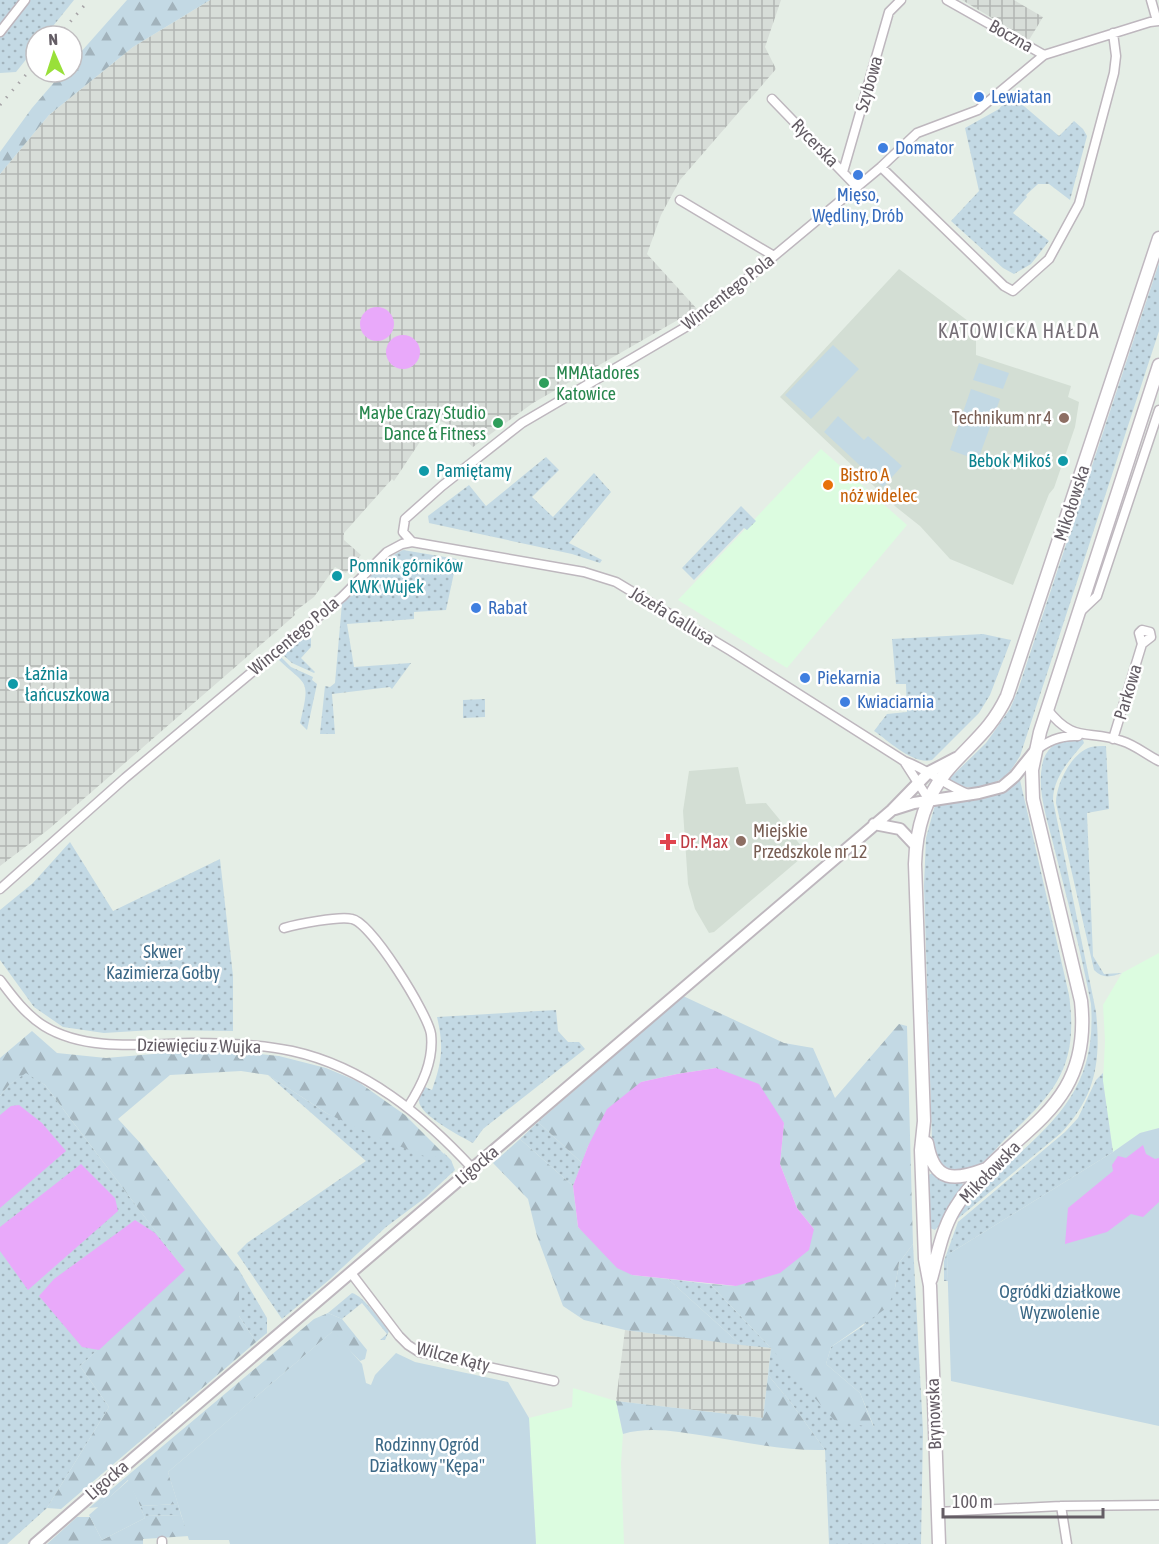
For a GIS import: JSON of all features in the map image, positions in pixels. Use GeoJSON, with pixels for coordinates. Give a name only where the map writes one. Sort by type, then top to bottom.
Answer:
{"type":"FeatureCollection","features":[{"type":"Feature","properties":{"kind":"main road","name":"Mikołowska"},"geometry":{"type":"LineString","coordinates":[[929,1283],[925,1259],[921,1161],[924,1121],[916,846],[920,826],[929,800],[940,781],[994,720],[1012,684],[1159,238]]}},
{"type":"Feature","properties":{"kind":"main road","name":"Mikołowska"},"geometry":{"type":"LineString","coordinates":[[929,1283],[951,1216],[964,1196],[987,1169],[1039,1122],[1060,1098],[1071,1077],[1082,1038],[1081,1001],[1033,799],[1031,780],[1035,751],[1047,709],[1159,365]]}},
{"type":"Feature","properties":{"kind":"main road"},"geometry":{"type":"LineString","coordinates":[[924,1121],[930,1159],[942,1173],[960,1178],[987,1169]]}},
{"type":"Feature","properties":{"kind":"main road","name":"Brynowska"},"geometry":{"type":"LineString","coordinates":[[929,1283],[939,1544]]}},
{"type":"Feature","properties":{"kind":"street"},"geometry":{"type":"LineString","coordinates":[[0,32],[25,0]]}},
{"type":"Feature","properties":{"kind":"street","name":"Szybowa"},"geometry":{"type":"LineString","coordinates":[[843,172],[889,12],[901,0]]}},
{"type":"Feature","properties":{"kind":"street","name":"Boczna"},"geometry":{"type":"LineString","coordinates":[[947,0],[1044,55]]}},
{"type":"Feature","properties":{"kind":"street","name":"Wincentego Pola"},"geometry":{"type":"LineString","coordinates":[[2,885],[153,754],[342,597],[387,552],[402,544],[412,542],[404,532],[405,519],[456,474],[522,423],[696,321],[881,167],[917,133],[978,110],[1044,55],[1158,21],[1151,0]]}},
{"type":"Feature","properties":{"kind":"street"},"geometry":{"type":"LineString","coordinates":[[881,167],[996,278],[1013,291],[1049,259],[1079,204],[1114,73],[1116,56],[1113,33]]}},
{"type":"Feature","properties":{"kind":"street","name":"Rycerska"},"geometry":{"type":"LineString","coordinates":[[772,99],[857,187]]}},
{"type":"Feature","properties":{"kind":"street"},"geometry":{"type":"LineString","coordinates":[[680,200],[774,256]]}},
{"type":"Feature","properties":{"kind":"street","name":"Mikołowska"},"geometry":{"type":"LineString","coordinates":[[1077,615],[1097,596],[1159,411]]}},
{"type":"Feature","properties":{"kind":"street"},"geometry":{"type":"LineString","coordinates":[[1131,452],[1144,456]]}},
{"type":"Feature","properties":{"kind":"street","name":"Józefa Gallusa"},"geometry":{"type":"LineString","coordinates":[[412,542],[584,572],[616,582],[731,651],[904,761],[929,772],[940,781]]}},
{"type":"Feature","properties":{"kind":"street","name":"Parkowa"},"geometry":{"type":"LineString","coordinates":[[1113,739],[1142,644]]}},
{"type":"Feature","properties":{"kind":"street","name":"Parkowa"},"geometry":{"type":"LineString","coordinates":[[1047,709],[1059,725],[1090,736]]}},
{"type":"Feature","properties":{"kind":"street","name":"Parkowa"},"geometry":{"type":"LineString","coordinates":[[1035,751],[1044,743],[1056,738],[1068,735],[1090,736],[1124,742],[1159,761]]}},
{"type":"Feature","properties":{"kind":"street","name":"Mikołowska"},"geometry":{"type":"LineString","coordinates":[[892,810],[929,800],[1002,787],[1015,776],[1035,751]]}},
{"type":"Feature","properties":{"kind":"street","name":"Mikołowska"},"geometry":{"type":"LineString","coordinates":[[917,783],[929,772],[962,755]]}},
{"type":"Feature","properties":{"kind":"street","name":"Józefa Gallusa"},"geometry":{"type":"LineString","coordinates":[[904,761],[929,800]]}},
{"type":"Feature","properties":{"kind":"street"},"geometry":{"type":"LineString","coordinates":[[940,781],[970,794]]}},
{"type":"Feature","properties":{"kind":"street","name":"Ligocka"},"geometry":{"type":"LineString","coordinates":[[35,1544],[892,810],[917,783]]}},
{"type":"Feature","properties":{"kind":"street"},"geometry":{"type":"LineString","coordinates":[[874,824],[900,829],[916,846]]}},
{"type":"Feature","properties":{"kind":"street"},"geometry":{"type":"LineString","coordinates":[[284,928],[294,924],[352,919],[362,924],[389,958],[426,1017],[431,1033],[429,1064],[420,1088],[408,1107]]}},
{"type":"Feature","properties":{"kind":"street","name":"Dziewięciu z Wujka"},"geometry":{"type":"LineString","coordinates":[[0,980],[36,1020],[57,1033],[70,1037],[117,1044],[243,1044],[293,1051],[335,1065],[363,1078],[408,1107],[472,1169]]}},
{"type":"Feature","properties":{"kind":"street","name":"Wilcze Kąty"},"geometry":{"type":"LineString","coordinates":[[351,1273],[399,1336],[408,1346],[419,1352],[554,1381]]}},
{"type":"Feature","properties":{"kind":"street"},"geometry":{"type":"LineString","coordinates":[[938,1512],[1159,1504]]}},
{"type":"Feature","properties":{"kind":"street"},"geometry":{"type":"LineString","coordinates":[[1061,1506],[1067,1544]]}},
{"type":"Feature","properties":{"kind":"shaded area"},"geometry":{"type":"Polygon","coordinates":[[[210,0],[781,0],[765,47],[776,69],[680,180],[661,215],[647,254],[697,309],[533,403],[473,447],[463,438],[459,441],[445,423],[435,419],[394,481],[392,479],[344,533],[344,540],[361,555],[346,573],[335,567],[314,597],[294,612],[295,615],[49,829],[0,866],[0,174],[49,115],[133,47],[210,0]]]}},
{"type":"Feature","properties":{"kind":"shaded area"},"geometry":{"type":"Polygon","coordinates":[[[962,0],[1014,0],[1043,17],[1029,40],[962,0]]]}},
{"type":"Feature","properties":{"kind":"shaded area"},"geometry":{"type":"Polygon","coordinates":[[[899,269],[976,327],[976,355],[1071,386],[1068,397],[1079,402],[1075,427],[1054,488],[1049,494],[1013,585],[950,559],[920,526],[896,507],[780,397],[899,269]]]}},
{"type":"Feature","properties":{"kind":"shaded area"},"geometry":{"type":"Polygon","coordinates":[[[377,307],[389,312],[394,324],[389,336],[377,341],[365,336],[360,324],[365,312],[377,307]]]}},
{"type":"Feature","properties":{"kind":"shaded area"},"geometry":{"type":"Polygon","coordinates":[[[403,335],[415,340],[420,352],[415,364],[403,369],[391,364],[386,352],[391,340],[403,335]]]}},
{"type":"Feature","properties":{"kind":"shaded area"},"geometry":{"type":"Polygon","coordinates":[[[821,449],[907,525],[787,668],[678,600],[821,449]]]}},
{"type":"Feature","properties":{"kind":"shaded area","name":"Miejskie Przedszkole nr 12"},"geometry":{"type":"Polygon","coordinates":[[[738,767],[746,804],[766,803],[807,853],[714,932],[709,933],[695,909],[688,884],[683,811],[689,771],[738,767]]]}},
{"type":"Feature","properties":{"kind":"shaded area"},"geometry":{"type":"Polygon","coordinates":[[[1159,953],[1159,1128],[1140,1133],[1113,1152],[1103,1081],[1105,1041],[1103,1005],[1122,973],[1159,953]]]}},
{"type":"Feature","properties":{"kind":"shaded area"},"geometry":{"type":"Polygon","coordinates":[[[716,1068],[759,1084],[784,1123],[780,1164],[797,1208],[814,1229],[809,1250],[780,1273],[736,1286],[632,1275],[617,1268],[578,1227],[573,1186],[588,1146],[607,1109],[641,1082],[716,1068]]]}},
{"type":"Feature","properties":{"kind":"shaded area"},"geometry":{"type":"Polygon","coordinates":[[[19,1105],[42,1123],[66,1151],[0,1208],[0,1115],[11,1106],[19,1105]]]}},
{"type":"Feature","properties":{"kind":"shaded area"},"geometry":{"type":"Polygon","coordinates":[[[1143,1145],[1146,1154],[1155,1159],[1159,1158],[1159,1202],[1143,1217],[1131,1214],[1107,1232],[1065,1244],[1068,1208],[1113,1171],[1112,1165],[1118,1156],[1126,1158],[1143,1145]]]}},
{"type":"Feature","properties":{"kind":"shaded area"},"geometry":{"type":"Polygon","coordinates":[[[81,1164],[115,1198],[118,1211],[28,1290],[0,1251],[0,1227],[81,1164]]]}},
{"type":"Feature","properties":{"kind":"shaded area"},"geometry":{"type":"Polygon","coordinates":[[[135,1220],[155,1233],[185,1270],[99,1350],[82,1347],[39,1296],[54,1279],[135,1220]]]}},
{"type":"Feature","properties":{"kind":"shaded area"},"geometry":{"type":"Polygon","coordinates":[[[625,1330],[771,1348],[763,1418],[616,1401],[625,1330]]]}},
{"type":"Feature","properties":{"kind":"shaded area"},"geometry":{"type":"Polygon","coordinates":[[[573,1388],[616,1401],[623,1434],[621,1463],[624,1544],[536,1544],[529,1418],[572,1407],[573,1388]]]}},
{"type":"Feature","properties":{"kind":"green space"},"geometry":{"type":"Polygon","coordinates":[[[0,0],[74,0],[55,24],[24,24],[24,62],[16,72],[0,73],[0,0]]]}},
{"type":"Feature","properties":{"kind":"green space"},"geometry":{"type":"Polygon","coordinates":[[[127,0],[210,0],[133,47],[49,115],[0,174],[0,152],[53,84],[84,84],[84,48],[127,0]]]}},
{"type":"Feature","properties":{"kind":"green space"},"geometry":{"type":"Polygon","coordinates":[[[1011,95],[1059,136],[1074,121],[1087,136],[1070,200],[1049,184],[1038,184],[1026,195],[1027,197],[1013,213],[1049,241],[1031,264],[1014,274],[1003,268],[951,221],[979,191],[965,128],[999,109],[1011,95]]]}},
{"type":"Feature","properties":{"kind":"green space"},"geometry":{"type":"Polygon","coordinates":[[[1159,263],[1159,331],[1020,756],[1008,773],[993,783],[978,787],[962,786],[949,779],[986,743],[1010,709],[1018,690],[1159,263]]]}},
{"type":"Feature","properties":{"kind":"green space"},"geometry":{"type":"Polygon","coordinates":[[[833,345],[859,369],[811,419],[785,395],[833,345]]]}},
{"type":"Feature","properties":{"kind":"green space"},"geometry":{"type":"Polygon","coordinates":[[[979,363],[1009,373],[1003,389],[973,380],[979,363]]]}},
{"type":"Feature","properties":{"kind":"green space"},"geometry":{"type":"Polygon","coordinates":[[[971,389],[1000,399],[978,460],[950,450],[971,389]]]}},
{"type":"Feature","properties":{"kind":"green space"},"geometry":{"type":"Polygon","coordinates":[[[838,416],[864,440],[868,436],[902,466],[883,487],[824,432],[838,416]]]}},
{"type":"Feature","properties":{"kind":"green space"},"geometry":{"type":"Polygon","coordinates":[[[546,457],[559,470],[532,497],[553,517],[594,473],[611,492],[569,543],[602,560],[600,563],[572,554],[429,523],[428,516],[469,485],[486,506],[546,457]]]}},
{"type":"Feature","properties":{"kind":"green space"},"geometry":{"type":"Polygon","coordinates":[[[741,506],[756,521],[747,530],[744,528],[694,580],[682,568],[741,506]]]}},
{"type":"Feature","properties":{"kind":"green space"},"geometry":{"type":"Polygon","coordinates":[[[403,550],[457,559],[446,610],[414,612],[414,619],[347,624],[354,667],[411,663],[392,689],[390,687],[332,694],[335,734],[320,734],[325,686],[330,687],[335,683],[342,603],[364,586],[360,583],[386,559],[403,550]]]}},
{"type":"Feature","properties":{"kind":"green space"},"geometry":{"type":"Polygon","coordinates":[[[311,628],[311,647],[301,658],[314,673],[292,663],[281,653],[311,628]]]}},
{"type":"Feature","properties":{"kind":"green space"},"geometry":{"type":"Polygon","coordinates":[[[983,634],[1011,640],[990,695],[979,713],[932,760],[925,761],[909,756],[874,731],[887,714],[907,712],[906,684],[896,684],[892,639],[983,634]]]}},
{"type":"Feature","properties":{"kind":"green space"},"geometry":{"type":"Polygon","coordinates":[[[279,655],[291,667],[313,677],[312,680],[317,684],[307,730],[300,723],[305,697],[304,684],[276,657],[279,655]]]}},
{"type":"Feature","properties":{"kind":"green space"},"geometry":{"type":"Polygon","coordinates":[[[485,699],[485,717],[463,718],[463,700],[485,699]]]}},
{"type":"Feature","properties":{"kind":"green space"},"geometry":{"type":"Polygon","coordinates":[[[1069,739],[1083,740],[1084,743],[1059,777],[1053,800],[1096,1012],[1098,1046],[1093,1077],[1082,1105],[1061,1133],[955,1221],[975,1195],[1054,1119],[1068,1101],[1079,1081],[1087,1059],[1091,1034],[1091,1004],[1074,925],[1046,817],[1041,786],[1045,756],[1055,744],[1069,739]]]}},
{"type":"Feature","properties":{"kind":"green space"},"geometry":{"type":"Polygon","coordinates":[[[1106,746],[1109,809],[1087,813],[1093,956],[1104,974],[1122,973],[1107,976],[1094,970],[1056,803],[1059,787],[1071,762],[1084,750],[1106,746]]]}},
{"type":"Feature","properties":{"kind":"green space"},"geometry":{"type":"Polygon","coordinates":[[[1020,780],[1069,995],[1070,1041],[1060,1077],[1038,1107],[979,1165],[970,1170],[952,1173],[936,1162],[932,1142],[924,885],[926,838],[935,805],[991,797],[1020,780]]]}},
{"type":"Feature","properties":{"kind":"green space","name":"Skwer Kazimierza Gołby"},"geometry":{"type":"Polygon","coordinates":[[[70,842],[113,911],[220,859],[233,976],[233,1031],[152,1030],[104,1033],[63,1027],[34,1007],[0,960],[0,910],[33,883],[70,842]]]}},
{"type":"Feature","properties":{"kind":"green space"},"geometry":{"type":"Polygon","coordinates":[[[683,996],[784,1043],[813,1048],[835,1098],[899,1024],[907,1026],[913,1244],[899,1263],[895,1288],[888,1307],[831,1347],[826,1364],[860,1393],[874,1428],[834,1420],[771,1348],[710,1284],[736,1286],[814,1229],[797,1208],[780,1164],[784,1123],[716,1068],[641,1082],[588,1146],[582,1163],[538,1122],[683,996]]]}},
{"type":"Feature","properties":{"kind":"green space"},"geometry":{"type":"Polygon","coordinates":[[[556,1010],[558,1031],[568,1042],[579,1042],[585,1049],[483,1129],[473,1143],[433,1119],[421,1107],[420,1096],[425,1087],[432,1090],[440,1062],[441,1037],[437,1017],[556,1010]]]}},
{"type":"Feature","properties":{"kind":"green space"},"geometry":{"type":"Polygon","coordinates":[[[32,1031],[57,1053],[106,1058],[165,1053],[237,1052],[279,1056],[326,1068],[357,1081],[405,1115],[445,1155],[429,1158],[384,1140],[328,1114],[268,1075],[241,1071],[170,1075],[118,1119],[143,1146],[239,1270],[239,1316],[256,1342],[61,1509],[47,1508],[109,1407],[80,1366],[184,1269],[45,1085],[26,1073],[9,1085],[0,1096],[0,1058],[32,1031]]]}},
{"type":"Feature","properties":{"kind":"green space"},"geometry":{"type":"Polygon","coordinates":[[[26,1072],[45,1085],[185,1270],[80,1366],[109,1407],[47,1508],[7,1544],[0,1544],[0,1096],[9,1085],[26,1072]]]}},
{"type":"Feature","properties":{"kind":"green space"},"geometry":{"type":"Polygon","coordinates":[[[1103,1073],[1113,1152],[947,1255],[948,1281],[944,1281],[944,1261],[958,1222],[1065,1132],[1078,1118],[1096,1080],[1103,1073]]]}},
{"type":"Feature","properties":{"kind":"green space"},"geometry":{"type":"Polygon","coordinates":[[[268,1075],[328,1114],[444,1155],[444,1153],[451,1160],[455,1170],[426,1197],[386,1227],[329,1280],[282,1319],[237,1253],[247,1243],[366,1161],[268,1075]]]}},
{"type":"Feature","properties":{"kind":"green space"},"geometry":{"type":"Polygon","coordinates":[[[538,1122],[582,1163],[573,1186],[520,1139],[538,1122]]]}},
{"type":"Feature","properties":{"kind":"green space","name":"Ogródki działkowe Wyzwolenie"},"geometry":{"type":"Polygon","coordinates":[[[1159,1128],[1159,1426],[951,1381],[947,1255],[1140,1133],[1159,1128]]]}},
{"type":"Feature","properties":{"kind":"green space"},"geometry":{"type":"Polygon","coordinates":[[[520,1139],[573,1186],[578,1227],[632,1275],[668,1279],[741,1345],[625,1330],[584,1320],[563,1306],[537,1236],[528,1199],[493,1163],[520,1139]]]}},
{"type":"Feature","properties":{"kind":"green space"},"geometry":{"type":"Polygon","coordinates":[[[933,1173],[946,1181],[962,1183],[964,1186],[951,1202],[935,1230],[930,1228],[928,1175],[933,1173]]]}},
{"type":"Feature","properties":{"kind":"green space"},"geometry":{"type":"Polygon","coordinates":[[[913,1244],[923,1431],[921,1544],[829,1544],[825,1450],[768,1375],[771,1348],[874,1427],[860,1393],[826,1364],[831,1347],[863,1326],[895,1288],[899,1263],[913,1244]]]}},
{"type":"Feature","properties":{"kind":"green space"},"geometry":{"type":"Polygon","coordinates":[[[239,1270],[267,1318],[267,1333],[256,1342],[239,1316],[239,1270]]]}},
{"type":"Feature","properties":{"kind":"green space"},"geometry":{"type":"Polygon","coordinates":[[[668,1279],[710,1284],[771,1348],[741,1345],[668,1279]]]}},
{"type":"Feature","properties":{"kind":"green space"},"geometry":{"type":"Polygon","coordinates":[[[352,1293],[367,1304],[389,1331],[385,1340],[380,1340],[387,1334],[362,1303],[342,1319],[328,1313],[352,1293]]]}},
{"type":"Feature","properties":{"kind":"green space"},"geometry":{"type":"Polygon","coordinates":[[[328,1313],[342,1319],[367,1350],[365,1359],[360,1361],[332,1332],[168,1472],[178,1504],[140,1506],[128,1480],[99,1507],[89,1508],[314,1319],[328,1313]]]}},
{"type":"Feature","properties":{"kind":"green space","name":"Rodzinny Ogród Działkowy \"Kępa\""},"geometry":{"type":"Polygon","coordinates":[[[333,1331],[362,1364],[366,1383],[371,1385],[375,1375],[396,1353],[415,1362],[508,1382],[529,1418],[536,1544],[230,1544],[229,1540],[189,1540],[168,1472],[333,1331]]]}},
{"type":"Feature","properties":{"kind":"green space"},"geometry":{"type":"Polygon","coordinates":[[[768,1375],[825,1450],[780,1448],[664,1430],[643,1430],[623,1434],[616,1401],[763,1418],[768,1375]]]}},
{"type":"Feature","properties":{"kind":"green space"},"geometry":{"type":"Polygon","coordinates":[[[129,1480],[145,1518],[102,1540],[89,1515],[129,1480]]]}},
{"type":"Feature","properties":{"kind":"green space"},"geometry":{"type":"Polygon","coordinates":[[[178,1504],[181,1515],[144,1516],[140,1506],[178,1504]]]}},
{"type":"Feature","properties":{"kind":"green space"},"geometry":{"type":"Polygon","coordinates":[[[181,1515],[189,1536],[143,1539],[143,1544],[47,1544],[77,1517],[90,1517],[102,1540],[145,1518],[144,1516],[181,1515]]]}},
{"type":"Feature","properties":{"kind":"railway"},"geometry":{"type":"LineString","coordinates":[[68,24],[89,0]]}},
{"type":"Feature","properties":{"kind":"railway"},"geometry":{"type":"LineString","coordinates":[[0,105],[24,77]]}},
{"type":"Feature","properties":{"kind":"place","name":"Lewiatan"},"geometry":{"type":"Point","coordinates":[979,97]}},
{"type":"Feature","properties":{"kind":"place","name":"Domator"},"geometry":{"type":"Point","coordinates":[883,148]}},
{"type":"Feature","properties":{"kind":"place","name":"Mięso, Wędliny, Drób"},"geometry":{"type":"Point","coordinates":[858,175]}},
{"type":"Feature","properties":{"kind":"place","name":"MMAtadores Katowice"},"geometry":{"type":"Point","coordinates":[544,383]}},
{"type":"Feature","properties":{"kind":"place","name":"Technikum nr 4"},"geometry":{"type":"Point","coordinates":[1064,418]}},
{"type":"Feature","properties":{"kind":"place","name":"Maybe Crazy Studio Dance & Fitness"},"geometry":{"type":"Point","coordinates":[498,423]}},
{"type":"Feature","properties":{"kind":"place","name":"Bebok Mikoś"},"geometry":{"type":"Point","coordinates":[1063,461]}},
{"type":"Feature","properties":{"kind":"place","name":"Pamiętamy"},"geometry":{"type":"Point","coordinates":[424,471]}},
{"type":"Feature","properties":{"kind":"place","name":"Bistro A nóż widelec"},"geometry":{"type":"Point","coordinates":[828,485]}},
{"type":"Feature","properties":{"kind":"place","name":"Pomnik górników KWK Wujek"},"geometry":{"type":"Point","coordinates":[337,576]}},
{"type":"Feature","properties":{"kind":"place","name":"Rabat"},"geometry":{"type":"Point","coordinates":[476,608]}},
{"type":"Feature","properties":{"kind":"place","name":"Piekarnia"},"geometry":{"type":"Point","coordinates":[805,678]}},
{"type":"Feature","properties":{"kind":"place","name":"Łaźnia łańcuszkowa"},"geometry":{"type":"Point","coordinates":[13,684]}},
{"type":"Feature","properties":{"kind":"place","name":"Kwiaciarnia"},"geometry":{"type":"Point","coordinates":[845,702]}},
{"type":"Feature","properties":{"kind":"place","name":"Miejskie Przedszkole nr 12"},"geometry":{"type":"Point","coordinates":[741,841]}},
{"type":"Feature","properties":{"kind":"place","name":"Dr. Max"},"geometry":{"type":"Point","coordinates":[668,842]}},
{"type":"Feature","properties":{"kind":"district","name":"KATOWICKA HAŁDA"},"geometry":{"type":"Point","coordinates":[1019,331]}}]}
